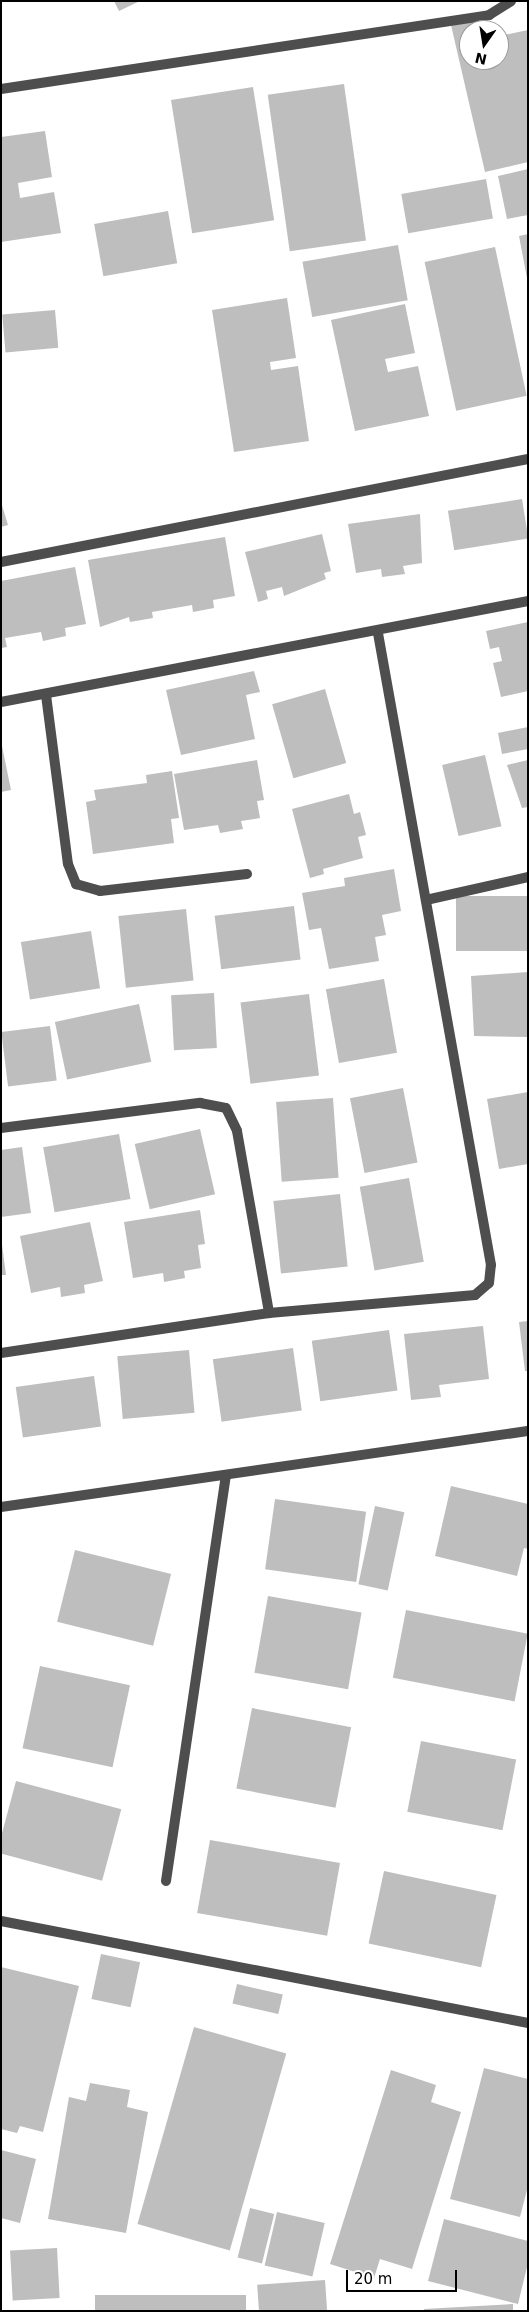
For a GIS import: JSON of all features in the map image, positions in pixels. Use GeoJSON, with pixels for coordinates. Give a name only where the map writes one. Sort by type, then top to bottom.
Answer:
{"type":"FeatureCollection","features":[{"type":"Feature","properties":{"kind":"street"},"geometry":{"type":"LineString","coordinates":[[1,89],[489,15],[512,1]]}},
{"type":"Feature","properties":{"kind":"street"},"geometry":{"type":"LineString","coordinates":[[1,562],[528,458]]}},
{"type":"Feature","properties":{"kind":"street"},"geometry":{"type":"LineString","coordinates":[[1,702],[378,633],[528,601]]}},
{"type":"Feature","properties":{"kind":"street"},"geometry":{"type":"LineString","coordinates":[[1,1353],[269,1314],[475,1295],[489,1283],[491,1265],[378,633]]}},
{"type":"Feature","properties":{"kind":"street"},"geometry":{"type":"LineString","coordinates":[[46,695],[68,864],[76,884],[100,891],[247,874]]}},
{"type":"Feature","properties":{"kind":"street"},"geometry":{"type":"LineString","coordinates":[[426,900],[528,877]]}},
{"type":"Feature","properties":{"kind":"street"},"geometry":{"type":"LineString","coordinates":[[1,1128],[200,1103],[226,1108],[237,1131],[269,1314]]}},
{"type":"Feature","properties":{"kind":"street"},"geometry":{"type":"LineString","coordinates":[[1,1506],[528,1431]]}},
{"type":"Feature","properties":{"kind":"street"},"geometry":{"type":"LineString","coordinates":[[166,1881],[226,1475]]}},
{"type":"Feature","properties":{"kind":"street"},"geometry":{"type":"LineString","coordinates":[[1,1921],[528,2023]]}},
{"type":"Feature","properties":{"kind":"building"},"geometry":{"type":"Polygon","coordinates":[[[114,1],[140,1],[119,11],[114,1]]]}},
{"type":"Feature","properties":{"kind":"building"},"geometry":{"type":"Polygon","coordinates":[[[459,23],[459,60],[451,25],[459,23]]]}},
{"type":"Feature","properties":{"kind":"building"},"geometry":{"type":"Polygon","coordinates":[[[528,30],[528,162],[485,172],[461,70],[509,70],[509,34],[528,30]]]}},
{"type":"Feature","properties":{"kind":"building"},"geometry":{"type":"Polygon","coordinates":[[[344,84],[366,240],[290,251],[268,95],[344,84]]]}},
{"type":"Feature","properties":{"kind":"building"},"geometry":{"type":"Polygon","coordinates":[[[253,87],[274,220],[192,233],[171,100],[253,87]]]}},
{"type":"Feature","properties":{"kind":"building"},"geometry":{"type":"Polygon","coordinates":[[[45,131],[52,177],[18,183],[20,198],[54,192],[61,233],[1,242],[1,137],[45,131]]]}},
{"type":"Feature","properties":{"kind":"building"},"geometry":{"type":"Polygon","coordinates":[[[528,169],[528,215],[507,219],[498,176],[528,169]]]}},
{"type":"Feature","properties":{"kind":"building"},"geometry":{"type":"Polygon","coordinates":[[[486,179],[493,218],[408,233],[401,194],[486,179]]]}},
{"type":"Feature","properties":{"kind":"building"},"geometry":{"type":"Polygon","coordinates":[[[168,211],[177,263],[103,276],[94,224],[168,211]]]}},
{"type":"Feature","properties":{"kind":"building"},"geometry":{"type":"Polygon","coordinates":[[[528,234],[528,278],[527,278],[519,236],[528,234]]]}},
{"type":"Feature","properties":{"kind":"building"},"geometry":{"type":"Polygon","coordinates":[[[398,245],[408,300],[312,317],[302,262],[398,245]]]}},
{"type":"Feature","properties":{"kind":"building"},"geometry":{"type":"Polygon","coordinates":[[[495,247],[527,396],[456,411],[425,262],[495,247]]]}},
{"type":"Feature","properties":{"kind":"building"},"geometry":{"type":"Polygon","coordinates":[[[287,298],[296,358],[270,362],[271,370],[298,366],[309,441],[234,452],[212,310],[287,298]]]}},
{"type":"Feature","properties":{"kind":"building"},"geometry":{"type":"Polygon","coordinates":[[[405,304],[415,353],[385,359],[388,372],[418,366],[429,416],[355,431],[331,320],[405,304]]]}},
{"type":"Feature","properties":{"kind":"building"},"geometry":{"type":"Polygon","coordinates":[[[55,310],[58,348],[6,352],[2,315],[55,310]]]}},
{"type":"Feature","properties":{"kind":"building"},"geometry":{"type":"Polygon","coordinates":[[[522,499],[528,539],[454,550],[448,511],[522,499]]]}},
{"type":"Feature","properties":{"kind":"building"},"geometry":{"type":"Polygon","coordinates":[[[1,502],[8,525],[1,527],[1,502]]]}},
{"type":"Feature","properties":{"kind":"building"},"geometry":{"type":"Polygon","coordinates":[[[420,514],[422,563],[403,566],[405,574],[382,577],[381,569],[356,573],[348,524],[420,514]]]}},
{"type":"Feature","properties":{"kind":"building"},"geometry":{"type":"Polygon","coordinates":[[[322,534],[331,571],[324,573],[326,579],[284,596],[282,587],[266,591],[268,599],[258,602],[245,552],[322,534]]]}},
{"type":"Feature","properties":{"kind":"building"},"geometry":{"type":"Polygon","coordinates":[[[225,537],[235,596],[213,600],[214,608],[193,612],[192,605],[152,612],[153,618],[130,622],[129,617],[100,627],[88,560],[225,537]]]}},
{"type":"Feature","properties":{"kind":"building"},"geometry":{"type":"Polygon","coordinates":[[[75,567],[86,624],[65,628],[66,636],[43,641],[41,632],[5,638],[7,647],[1,648],[1,581],[75,567]]]}},
{"type":"Feature","properties":{"kind":"building"},"geometry":{"type":"Polygon","coordinates":[[[528,622],[528,691],[501,697],[493,663],[502,661],[499,647],[490,649],[486,631],[528,622]]]}},
{"type":"Feature","properties":{"kind":"building"},"geometry":{"type":"Polygon","coordinates":[[[254,671],[260,692],[246,695],[255,739],[181,755],[166,690],[254,671]]]}},
{"type":"Feature","properties":{"kind":"building"},"geometry":{"type":"Polygon","coordinates":[[[325,689],[346,763],[293,778],[272,704],[325,689]]]}},
{"type":"Feature","properties":{"kind":"building"},"geometry":{"type":"Polygon","coordinates":[[[528,727],[528,749],[502,754],[498,733],[528,727]]]}},
{"type":"Feature","properties":{"kind":"building"},"geometry":{"type":"Polygon","coordinates":[[[1,741],[11,790],[1,792],[1,741]]]}},
{"type":"Feature","properties":{"kind":"building"},"geometry":{"type":"Polygon","coordinates":[[[485,755],[501,826],[459,836],[442,765],[485,755]]]}},
{"type":"Feature","properties":{"kind":"building"},"geometry":{"type":"Polygon","coordinates":[[[257,760],[264,800],[257,801],[260,818],[241,821],[243,829],[220,833],[218,825],[184,830],[174,774],[257,760]]]}},
{"type":"Feature","properties":{"kind":"building"},"geometry":{"type":"Polygon","coordinates":[[[528,760],[528,807],[522,808],[507,765],[528,760]]]}},
{"type":"Feature","properties":{"kind":"building"},"geometry":{"type":"Polygon","coordinates":[[[172,771],[179,818],[171,819],[174,843],[93,854],[86,802],[96,800],[94,790],[147,783],[146,775],[172,771]]]}},
{"type":"Feature","properties":{"kind":"building"},"geometry":{"type":"Polygon","coordinates":[[[349,794],[354,814],[360,812],[366,835],[358,837],[363,858],[323,869],[324,874],[310,878],[292,809],[349,794]]]}},
{"type":"Feature","properties":{"kind":"building"},"geometry":{"type":"Polygon","coordinates":[[[394,869],[401,911],[382,915],[386,935],[375,937],[379,961],[329,969],[321,928],[309,930],[302,893],[345,886],[344,878],[394,869]]]}},
{"type":"Feature","properties":{"kind":"building"},"geometry":{"type":"Polygon","coordinates":[[[456,896],[528,896],[528,951],[456,951],[456,896]]]}},
{"type":"Feature","properties":{"kind":"building"},"geometry":{"type":"Polygon","coordinates":[[[294,906],[301,960],[221,969],[215,916],[294,906]]]}},
{"type":"Feature","properties":{"kind":"building"},"geometry":{"type":"Polygon","coordinates":[[[186,909],[194,981],[126,988],[118,916],[186,909]]]}},
{"type":"Feature","properties":{"kind":"building"},"geometry":{"type":"Polygon","coordinates":[[[91,931],[100,988],[30,999],[21,942],[91,931]]]}},
{"type":"Feature","properties":{"kind":"building"},"geometry":{"type":"Polygon","coordinates":[[[528,972],[527,1037],[474,1036],[471,976],[528,972]]]}},
{"type":"Feature","properties":{"kind":"building"},"geometry":{"type":"Polygon","coordinates":[[[384,979],[397,1053],[339,1063],[326,989],[384,979]]]}},
{"type":"Feature","properties":{"kind":"building"},"geometry":{"type":"Polygon","coordinates":[[[214,993],[217,1048],[174,1050],[171,995],[214,993]]]}},
{"type":"Feature","properties":{"kind":"building"},"geometry":{"type":"Polygon","coordinates":[[[309,994],[319,1075],[251,1084],[241,1002],[309,994]]]}},
{"type":"Feature","properties":{"kind":"building"},"geometry":{"type":"Polygon","coordinates":[[[139,1004],[151,1062],[67,1080],[55,1022],[139,1004]]]}},
{"type":"Feature","properties":{"kind":"building"},"geometry":{"type":"Polygon","coordinates":[[[50,1026],[57,1081],[8,1087],[1,1032],[50,1026]]]}},
{"type":"Feature","properties":{"kind":"building"},"geometry":{"type":"Polygon","coordinates":[[[403,1088],[418,1163],[364,1173],[350,1098],[403,1088]]]}},
{"type":"Feature","properties":{"kind":"building"},"geometry":{"type":"Polygon","coordinates":[[[528,1092],[528,1164],[499,1169],[487,1099],[528,1092]]]}},
{"type":"Feature","properties":{"kind":"building"},"geometry":{"type":"Polygon","coordinates":[[[333,1098],[339,1178],[282,1182],[276,1102],[333,1098]]]}},
{"type":"Feature","properties":{"kind":"building"},"geometry":{"type":"Polygon","coordinates":[[[200,1129],[215,1194],[150,1209],[135,1144],[200,1129]]]}},
{"type":"Feature","properties":{"kind":"building"},"geometry":{"type":"Polygon","coordinates":[[[119,1134],[130,1199],[55,1212],[43,1147],[119,1134]]]}},
{"type":"Feature","properties":{"kind":"building"},"geometry":{"type":"Polygon","coordinates":[[[22,1147],[31,1213],[1,1217],[1,1150],[22,1147]]]}},
{"type":"Feature","properties":{"kind":"building"},"geometry":{"type":"Polygon","coordinates":[[[409,1178],[424,1262],[375,1270],[360,1187],[409,1178]]]}},
{"type":"Feature","properties":{"kind":"building"},"geometry":{"type":"Polygon","coordinates":[[[340,1194],[348,1267],[281,1274],[273,1201],[340,1194]]]}},
{"type":"Feature","properties":{"kind":"building"},"geometry":{"type":"Polygon","coordinates":[[[200,1210],[205,1244],[198,1245],[201,1268],[184,1271],[185,1278],[164,1282],[163,1273],[133,1278],[124,1222],[200,1210]]]}},
{"type":"Feature","properties":{"kind":"building"},"geometry":{"type":"Polygon","coordinates":[[[90,1222],[103,1281],[84,1285],[85,1293],[61,1297],[60,1287],[31,1293],[20,1236],[90,1222]]]}},
{"type":"Feature","properties":{"kind":"building"},"geometry":{"type":"Polygon","coordinates":[[[1,1237],[6,1275],[1,1275],[1,1237]]]}},
{"type":"Feature","properties":{"kind":"building"},"geometry":{"type":"Polygon","coordinates":[[[528,1321],[528,1371],[525,1371],[519,1322],[528,1321]]]}},
{"type":"Feature","properties":{"kind":"building"},"geometry":{"type":"Polygon","coordinates":[[[483,1326],[489,1379],[439,1385],[441,1397],[411,1400],[404,1334],[483,1326]]]}},
{"type":"Feature","properties":{"kind":"building"},"geometry":{"type":"Polygon","coordinates":[[[389,1330],[397,1390],[320,1401],[312,1341],[389,1330]]]}},
{"type":"Feature","properties":{"kind":"building"},"geometry":{"type":"Polygon","coordinates":[[[293,1348],[302,1410],[222,1422],[213,1359],[293,1348]]]}},
{"type":"Feature","properties":{"kind":"building"},"geometry":{"type":"Polygon","coordinates":[[[189,1350],[194,1413],[123,1419],[117,1356],[189,1350]]]}},
{"type":"Feature","properties":{"kind":"building"},"geometry":{"type":"Polygon","coordinates":[[[94,1376],[101,1427],[23,1437],[16,1387],[94,1376]]]}},
{"type":"Feature","properties":{"kind":"building"},"geometry":{"type":"Polygon","coordinates":[[[451,1486],[528,1504],[528,1549],[524,1548],[517,1576],[435,1556],[451,1486]]]}},
{"type":"Feature","properties":{"kind":"building"},"geometry":{"type":"Polygon","coordinates":[[[275,1499],[366,1512],[356,1582],[265,1569],[275,1499]]]}},
{"type":"Feature","properties":{"kind":"building"},"geometry":{"type":"Polygon","coordinates":[[[375,1506],[404,1512],[388,1590],[358,1584],[375,1506]]]}},
{"type":"Feature","properties":{"kind":"building"},"geometry":{"type":"Polygon","coordinates":[[[75,1550],[171,1574],[153,1646],[57,1622],[75,1550]]]}},
{"type":"Feature","properties":{"kind":"building"},"geometry":{"type":"Polygon","coordinates":[[[268,1596],[362,1612],[348,1689],[254,1673],[268,1596]]]}},
{"type":"Feature","properties":{"kind":"building"},"geometry":{"type":"Polygon","coordinates":[[[406,1610],[528,1634],[515,1701],[393,1678],[406,1610]]]}},
{"type":"Feature","properties":{"kind":"building"},"geometry":{"type":"Polygon","coordinates":[[[40,1666],[130,1685],[113,1767],[23,1748],[40,1666]]]}},
{"type":"Feature","properties":{"kind":"building"},"geometry":{"type":"Polygon","coordinates":[[[252,1708],[351,1727],[335,1808],[236,1788],[252,1708]]]}},
{"type":"Feature","properties":{"kind":"building"},"geometry":{"type":"Polygon","coordinates":[[[421,1741],[516,1760],[502,1830],[407,1812],[421,1741]]]}},
{"type":"Feature","properties":{"kind":"building"},"geometry":{"type":"Polygon","coordinates":[[[16,1781],[121,1809],[102,1881],[1,1854],[1,1837],[16,1781]]]}},
{"type":"Feature","properties":{"kind":"building"},"geometry":{"type":"Polygon","coordinates":[[[210,1840],[340,1863],[327,1936],[197,1913],[210,1840]]]}},
{"type":"Feature","properties":{"kind":"building"},"geometry":{"type":"Polygon","coordinates":[[[384,1871],[496,1895],[481,1967],[369,1943],[384,1871]]]}},
{"type":"Feature","properties":{"kind":"building"},"geometry":{"type":"Polygon","coordinates":[[[101,1954],[140,1962],[131,2007],[91,1999],[101,1954]]]}},
{"type":"Feature","properties":{"kind":"building"},"geometry":{"type":"Polygon","coordinates":[[[1,1967],[79,1986],[43,2132],[20,2126],[17,2133],[1,2129],[1,1967]]]}},
{"type":"Feature","properties":{"kind":"building"},"geometry":{"type":"Polygon","coordinates":[[[237,1984],[283,1995],[278,2014],[233,2003],[237,1984]]]}},
{"type":"Feature","properties":{"kind":"building"},"geometry":{"type":"Polygon","coordinates":[[[194,2027],[286,2053],[230,2251],[137,2224],[194,2027]]]}},
{"type":"Feature","properties":{"kind":"building"},"geometry":{"type":"Polygon","coordinates":[[[484,2068],[528,2079],[528,2186],[520,2217],[450,2199],[484,2068]]]}},
{"type":"Feature","properties":{"kind":"building"},"geometry":{"type":"Polygon","coordinates":[[[391,2070],[436,2085],[431,2102],[461,2112],[412,2269],[380,2259],[374,2278],[330,2264],[391,2070]]]}},
{"type":"Feature","properties":{"kind":"building"},"geometry":{"type":"Polygon","coordinates":[[[90,2083],[130,2090],[127,2107],[148,2112],[126,2233],[48,2219],[69,2097],[86,2101],[90,2083]]]}},
{"type":"Feature","properties":{"kind":"building"},"geometry":{"type":"Polygon","coordinates":[[[1,2150],[36,2159],[20,2223],[1,2218],[1,2150]]]}},
{"type":"Feature","properties":{"kind":"building"},"geometry":{"type":"Polygon","coordinates":[[[250,2208],[274,2214],[262,2264],[238,2257],[250,2208]]]}},
{"type":"Feature","properties":{"kind":"building"},"geometry":{"type":"Polygon","coordinates":[[[277,2212],[325,2223],[312,2277],[265,2266],[277,2212]]]}},
{"type":"Feature","properties":{"kind":"building"},"geometry":{"type":"Polygon","coordinates":[[[444,2219],[528,2241],[528,2263],[518,2304],[428,2281],[444,2219]]]}},
{"type":"Feature","properties":{"kind":"building"},"geometry":{"type":"Polygon","coordinates":[[[57,2248],[60,2298],[13,2300],[10,2250],[57,2248]]]}},
{"type":"Feature","properties":{"kind":"building"},"geometry":{"type":"Polygon","coordinates":[[[325,2280],[327,2311],[259,2311],[257,2285],[325,2280]]]}},
{"type":"Feature","properties":{"kind":"building"},"geometry":{"type":"Polygon","coordinates":[[[95,2295],[246,2295],[246,2311],[95,2311],[95,2295]]]}},
{"type":"Feature","properties":{"kind":"building"},"geometry":{"type":"Polygon","coordinates":[[[513,2304],[513,2311],[424,2311],[424,2309],[513,2304]]]}}]}
